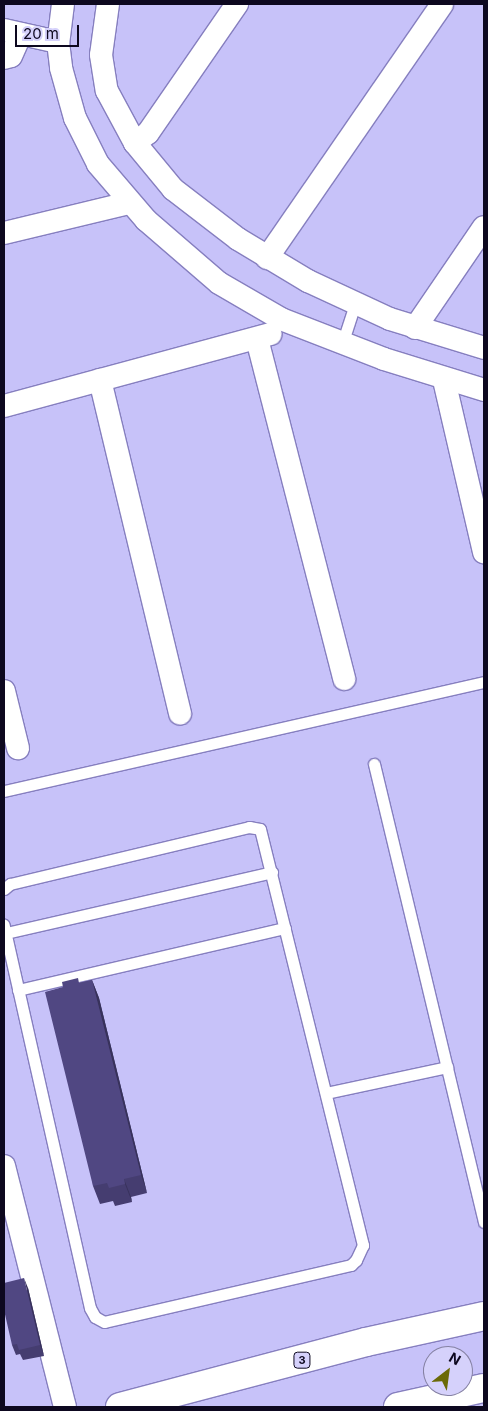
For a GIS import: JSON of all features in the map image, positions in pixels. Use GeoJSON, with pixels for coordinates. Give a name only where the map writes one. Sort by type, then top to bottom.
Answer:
{"type":"FeatureCollection","features":[{"type":"Feature","properties":{"kind":"highway","name":"3"},"geometry":{"type":"LineString","coordinates":[[120,1407],[366,1342],[484,1316]]}},
{"type":"Feature","properties":{"kind":"highway"},"geometry":{"type":"LineString","coordinates":[[398,1407],[484,1388]]}},
{"type":"Feature","properties":{"kind":"street"},"geometry":{"type":"LineString","coordinates":[[63,4],[58,42],[61,68],[75,118],[98,164],[129,203],[219,282],[281,319],[342,344],[444,380],[484,390]]}},
{"type":"Feature","properties":{"kind":"street"},"geometry":{"type":"LineString","coordinates":[[108,4],[102,37],[103,73],[113,105],[135,143],[153,167],[189,202],[267,258],[355,304],[415,328],[484,348]]}},
{"type":"Feature","properties":{"kind":"street"},"geometry":{"type":"LineString","coordinates":[[135,143],[148,132],[237,4]]}},
{"type":"Feature","properties":{"kind":"street"},"geometry":{"type":"LineString","coordinates":[[267,258],[442,4]]}},
{"type":"Feature","properties":{"kind":"street"},"geometry":{"type":"LineString","coordinates":[[4,58],[11,56],[12,32],[58,42]]}},
{"type":"Feature","properties":{"kind":"street"},"geometry":{"type":"LineString","coordinates":[[4,233],[129,203]]}},
{"type":"Feature","properties":{"kind":"street"},"geometry":{"type":"LineString","coordinates":[[415,328],[484,227]]}},
{"type":"Feature","properties":{"kind":"street"},"geometry":{"type":"LineString","coordinates":[[4,406],[269,335],[281,319]]}},
{"type":"Feature","properties":{"kind":"street"},"geometry":{"type":"LineString","coordinates":[[257,338],[344,679]]}},
{"type":"Feature","properties":{"kind":"street"},"geometry":{"type":"LineString","coordinates":[[100,380],[180,714]]}},
{"type":"Feature","properties":{"kind":"street"},"geometry":{"type":"LineString","coordinates":[[444,380],[484,552]]}},
{"type":"Feature","properties":{"kind":"street"},"geometry":{"type":"LineString","coordinates":[[4,691],[18,748]]}},
{"type":"Feature","properties":{"kind":"street"},"geometry":{"type":"LineString","coordinates":[[4,1166],[65,1407]]}},
{"type":"Feature","properties":{"kind":"lane"},"geometry":{"type":"LineString","coordinates":[[342,344],[355,304]]}},
{"type":"Feature","properties":{"kind":"lane"},"geometry":{"type":"LineString","coordinates":[[4,791],[484,682]]}},
{"type":"Feature","properties":{"kind":"lane"},"geometry":{"type":"LineString","coordinates":[[374,764],[484,1222]]}},
{"type":"Feature","properties":{"kind":"lane"},"geometry":{"type":"LineString","coordinates":[[4,889],[10,884],[249,827],[258,828],[262,833],[272,872],[363,1245],[356,1260],[351,1265],[104,1322],[90,1308],[5,929],[272,872]]}},
{"type":"Feature","properties":{"kind":"lane"},"geometry":{"type":"LineString","coordinates":[[18,990],[285,928]]}},
{"type":"Feature","properties":{"kind":"lane"},"geometry":{"type":"LineString","coordinates":[[326,1093],[447,1067]]}},
{"type":"Feature","properties":{"kind":"building"},"geometry":{"type":"Polygon","coordinates":[[[78,978],[79,983],[92,980],[141,1175],[124,1179],[125,1184],[109,1188],[107,1183],[93,1186],[45,992],[63,987],[62,982],[78,978]]]}},
{"type":"Feature","properties":{"kind":"building"},"geometry":{"type":"Polygon","coordinates":[[[24,1278],[40,1345],[19,1350],[17,1344],[12,1345],[4,1310],[4,1283],[24,1278]]]}}]}
